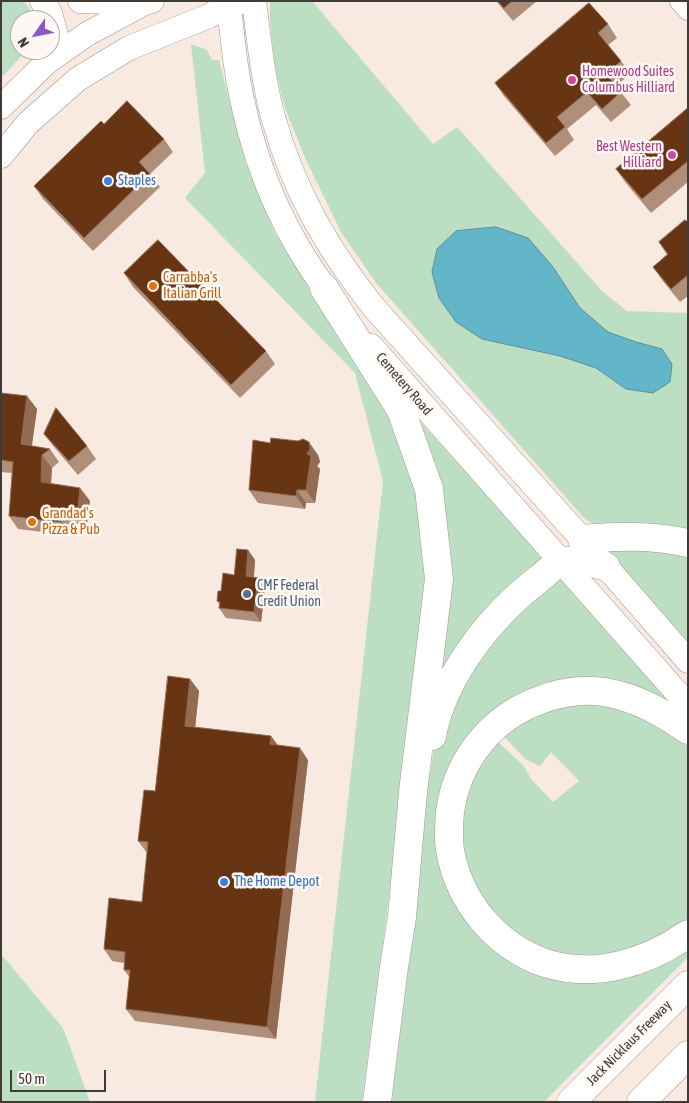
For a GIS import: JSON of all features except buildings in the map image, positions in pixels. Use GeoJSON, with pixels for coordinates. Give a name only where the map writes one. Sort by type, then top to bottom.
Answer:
{"type":"FeatureCollection","features":[{"type":"Feature","properties":{"kind":"highway"},"geometry":{"type":"LineString","coordinates":[[324,288],[401,410],[429,489],[439,579],[415,772],[402,917]]}},
{"type":"Feature","properties":{"kind":"highway"},"geometry":{"type":"LineString","coordinates":[[582,539],[640,536],[688,543]]}},
{"type":"Feature","properties":{"kind":"highway"},"geometry":{"type":"LineString","coordinates":[[377,1102],[394,967],[435,719],[449,685],[477,641],[523,591],[562,562],[582,561],[606,567]]}},
{"type":"Feature","properties":{"kind":"highway"},"geometry":{"type":"LineString","coordinates":[[688,730],[659,711],[636,700],[612,693],[588,691],[563,693],[535,701],[504,719],[486,735],[475,749],[458,779],[451,807],[449,848],[464,890],[478,915],[511,946],[538,960],[567,969],[605,969],[643,958],[688,934]]}},
{"type":"Feature","properties":{"kind":"highway","name":"Jack Nicklaus Freeway"},"geometry":{"type":"LineString","coordinates":[[571,1102],[688,985]]}},
{"type":"Feature","properties":{"kind":"highway"},"geometry":{"type":"LineString","coordinates":[[641,1102],[688,1055]]}},
{"type":"Feature","properties":{"kind":"main road"},"geometry":{"type":"LineString","coordinates":[[42,1],[50,13],[56,35],[47,62]]}},
{"type":"Feature","properties":{"kind":"main road"},"geometry":{"type":"LineString","coordinates":[[80,1],[148,2]]}},
{"type":"Feature","properties":{"kind":"main road","name":"Cemetery Road"},"geometry":{"type":"LineString","coordinates":[[254,1],[264,72],[273,117],[292,173],[318,228],[354,282],[376,310],[582,539],[688,661]]}},
{"type":"Feature","properties":{"kind":"main road"},"geometry":{"type":"LineString","coordinates":[[1,107],[47,62],[87,34],[148,2]]}},
{"type":"Feature","properties":{"kind":"main road"},"geometry":{"type":"LineString","coordinates":[[1,156],[28,123],[78,79],[129,48],[209,16],[232,2]]}},
{"type":"Feature","properties":{"kind":"main road","name":"Cemetery Road"},"geometry":{"type":"LineString","coordinates":[[232,2],[236,68],[243,110],[256,155],[281,215],[303,256],[324,288],[354,327],[688,705]]}},
{"type":"Feature","properties":{"kind":"street"},"geometry":{"type":"LineString","coordinates":[[679,1],[688,11]]}},
{"type":"Feature","properties":{"kind":"green space"},"geometry":{"type":"Polygon","coordinates":[[[1,1],[23,1],[30,10],[10,10],[10,60],[18,60],[1,78],[1,1]]]}},
{"type":"Feature","properties":{"kind":"green space"},"geometry":{"type":"Polygon","coordinates":[[[270,1],[312,1],[433,144],[457,127],[603,292],[627,311],[688,313],[688,532],[655,524],[598,526],[585,519],[377,284],[341,232],[306,160],[285,108],[275,69],[270,22],[270,1]]]}},
{"type":"Feature","properties":{"kind":"green space"},"geometry":{"type":"Polygon","coordinates":[[[191,44],[207,50],[212,60],[219,60],[246,164],[275,233],[316,299],[384,394],[424,504],[426,617],[362,1102],[315,1102],[383,481],[355,373],[185,198],[205,173],[191,44]]]}},
{"type":"Feature","properties":{"kind":"green space"},"geometry":{"type":"Polygon","coordinates":[[[415,416],[547,561],[429,715],[442,572],[415,416]]]}},
{"type":"Feature","properties":{"kind":"green space"},"geometry":{"type":"Polygon","coordinates":[[[607,549],[688,552],[688,643],[623,569],[607,549]]]}},
{"type":"Feature","properties":{"kind":"green space"},"geometry":{"type":"Polygon","coordinates":[[[560,577],[678,711],[573,684],[466,749],[456,894],[557,974],[688,941],[688,957],[544,1102],[382,1102],[422,821],[437,731],[475,651],[560,577]]]}},
{"type":"Feature","properties":{"kind":"green space"},"geometry":{"type":"Polygon","coordinates":[[[601,701],[639,713],[673,732],[688,745],[688,921],[637,952],[572,962],[502,928],[462,865],[457,830],[468,777],[498,742],[524,766],[531,779],[553,802],[579,781],[551,752],[540,766],[525,759],[503,735],[540,709],[601,701]]]}},
{"type":"Feature","properties":{"kind":"green space"},"geometry":{"type":"Polygon","coordinates":[[[1,954],[63,1028],[90,1102],[1,1102],[1,954]]]}},
{"type":"Feature","properties":{"kind":"water"},"geometry":{"type":"Polygon","coordinates":[[[496,227],[528,238],[553,267],[580,308],[608,332],[662,349],[672,364],[670,382],[653,393],[626,389],[596,368],[560,356],[482,339],[456,322],[439,298],[432,272],[437,249],[456,231],[496,227]]]}},
{"type":"Feature","properties":{"kind":"place","name":"Homewood Suites Columbus Hilliard"},"geometry":{"type":"Point","coordinates":[572,80]}},
{"type":"Feature","properties":{"kind":"place","name":"Best Western Hilliard"},"geometry":{"type":"Point","coordinates":[672,155]}},
{"type":"Feature","properties":{"kind":"place","name":"Staples"},"geometry":{"type":"Point","coordinates":[108,181]}},
{"type":"Feature","properties":{"kind":"place","name":"Carrabba's Italian Grill"},"geometry":{"type":"Point","coordinates":[153,286]}},
{"type":"Feature","properties":{"kind":"place","name":"Grandad's Pizza & Pub"},"geometry":{"type":"Point","coordinates":[32,522]}},
{"type":"Feature","properties":{"kind":"place","name":"CMF Federal Credit Union"},"geometry":{"type":"Point","coordinates":[247,594]}},
{"type":"Feature","properties":{"kind":"place","name":"The Home Depot"},"geometry":{"type":"Point","coordinates":[224,882]}}]}
